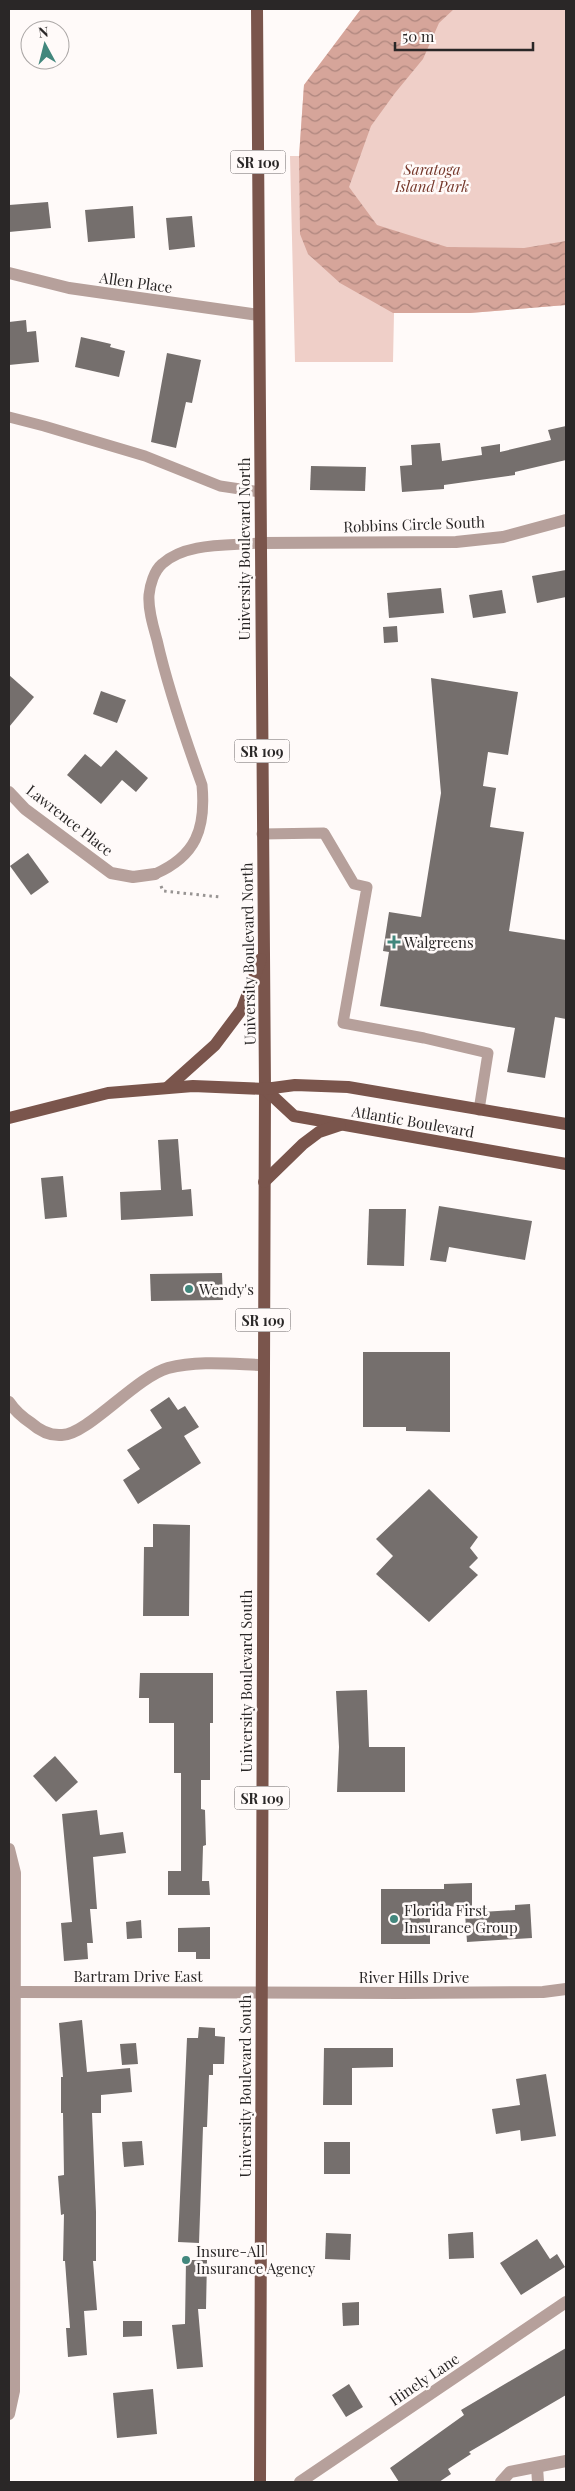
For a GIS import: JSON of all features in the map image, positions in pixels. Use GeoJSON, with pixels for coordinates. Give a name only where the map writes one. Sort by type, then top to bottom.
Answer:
{"type":"FeatureCollection","features":[{"type":"Feature","properties":{"kind":"main road","name":"University Boulevard North"},"geometry":{"type":"LineString","coordinates":[[256,9],[265,1089]]}},
{"type":"Feature","properties":{"kind":"main road"},"geometry":{"type":"LineString","coordinates":[[167,1088],[215,1045],[242,1009],[263,952]]}},
{"type":"Feature","properties":{"kind":"main road","name":"Atlantic Boulevard"},"geometry":{"type":"LineString","coordinates":[[9,1118],[108,1093],[193,1086],[265,1089],[295,1085],[348,1087],[566,1124]]}},
{"type":"Feature","properties":{"kind":"main road","name":"Atlantic Boulevard"},"geometry":{"type":"LineString","coordinates":[[265,1089],[294,1116],[566,1164]]}},
{"type":"Feature","properties":{"kind":"main road","name":"University Boulevard South"},"geometry":{"type":"LineString","coordinates":[[260,2482],[265,1089]]}},
{"type":"Feature","properties":{"kind":"main road"},"geometry":{"type":"LineString","coordinates":[[264,1182],[303,1144],[319,1132],[341,1125]]}},
{"type":"Feature","properties":{"kind":"street","name":"Allen Place"},"geometry":{"type":"LineString","coordinates":[[9,273],[69,288],[259,316]]}},
{"type":"Feature","properties":{"kind":"street","name":"Robbins Circle South"},"geometry":{"type":"LineString","coordinates":[[260,543],[456,542],[503,537],[566,520]]}},
{"type":"Feature","properties":{"kind":"street","name":"Lawrence Place"},"geometry":{"type":"LineString","coordinates":[[9,792],[25,809],[111,873],[133,877],[155,874]]}},
{"type":"Feature","properties":{"kind":"street"},"geometry":{"type":"LineString","coordinates":[[9,1402],[14,1410],[38,1429],[49,1434],[64,1436],[79,1429],[149,1377],[166,1369],[207,1363],[263,1365]]}},
{"type":"Feature","properties":{"kind":"street"},"geometry":{"type":"LineString","coordinates":[[9,1849],[15,1873],[14,2391],[9,2414]]}},
{"type":"Feature","properties":{"kind":"street","name":"River Hills Drive"},"geometry":{"type":"LineString","coordinates":[[261,1994],[543,1992],[566,1989]]}},
{"type":"Feature","properties":{"kind":"street","name":"Bartram Drive East"},"geometry":{"type":"LineString","coordinates":[[15,1992],[261,1994]]}},
{"type":"Feature","properties":{"kind":"street","name":"Hinely Lane"},"geometry":{"type":"LineString","coordinates":[[300,2482],[566,2302]]}},
{"type":"Feature","properties":{"kind":"street"},"geometry":{"type":"LineString","coordinates":[[501,2482],[510,2472],[566,2461]]}},
{"type":"Feature","properties":{"kind":"street"},"geometry":{"type":"LineString","coordinates":[[537,2466],[538,2482]]}},
{"type":"Feature","properties":{"kind":"lane"},"geometry":{"type":"LineString","coordinates":[[9,417],[145,456],[220,486],[260,492]]}},
{"type":"Feature","properties":{"kind":"lane"},"geometry":{"type":"LineString","coordinates":[[155,874],[178,862],[192,846],[202,828],[204,806],[202,786],[182,729],[154,630],[149,596],[152,580],[160,565],[176,554],[194,548],[260,543]]}},
{"type":"Feature","properties":{"kind":"lane"},"geometry":{"type":"LineString","coordinates":[[262,834],[324,833],[354,884],[367,886],[343,1023],[424,1038],[488,1053],[479,1110]]}},
{"type":"Feature","properties":{"kind":"path"},"geometry":{"type":"LineString","coordinates":[[155,874],[163,891],[220,897]]}},
{"type":"Feature","properties":{"kind":"green space","name":"Saratoga Island Park"},"geometry":{"type":"Polygon","coordinates":[[[361,9],[566,9],[566,305],[470,313],[394,313],[393,362],[295,362],[290,156],[299,156],[304,85],[361,9]]]}},
{"type":"Feature","properties":{"kind":"water"},"geometry":{"type":"Polygon","coordinates":[[[361,9],[454,9],[439,23],[423,59],[371,126],[349,187],[377,225],[447,247],[524,248],[566,241],[566,305],[470,313],[393,313],[340,283],[308,254],[300,234],[299,157],[304,85],[361,9]]]}},
{"type":"Feature","properties":{"kind":"building"},"geometry":{"type":"Polygon","coordinates":[[[48,202],[51,228],[9,232],[9,205],[48,202]]]}},
{"type":"Feature","properties":{"kind":"building"},"geometry":{"type":"Polygon","coordinates":[[[133,206],[135,238],[88,242],[85,210],[133,206]]]}},
{"type":"Feature","properties":{"kind":"building"},"geometry":{"type":"Polygon","coordinates":[[[192,216],[195,247],[169,250],[166,218],[192,216]]]}},
{"type":"Feature","properties":{"kind":"building"},"geometry":{"type":"Polygon","coordinates":[[[26,320],[27,332],[36,331],[39,362],[9,365],[9,322],[26,320]]]}},
{"type":"Feature","properties":{"kind":"building"},"geometry":{"type":"Polygon","coordinates":[[[81,337],[111,344],[110,347],[125,351],[119,377],[75,367],[81,337]]]}},
{"type":"Feature","properties":{"kind":"building"},"geometry":{"type":"Polygon","coordinates":[[[167,353],[201,360],[192,403],[186,402],[176,448],[151,442],[167,353]]]}},
{"type":"Feature","properties":{"kind":"building"},"geometry":{"type":"Polygon","coordinates":[[[566,426],[566,460],[515,472],[515,475],[444,485],[444,489],[402,492],[400,466],[412,465],[411,445],[440,443],[442,461],[482,455],[481,447],[500,444],[500,452],[551,440],[548,430],[566,426]]]}},
{"type":"Feature","properties":{"kind":"building"},"geometry":{"type":"Polygon","coordinates":[[[311,466],[366,467],[365,491],[310,490],[311,466]]]}},
{"type":"Feature","properties":{"kind":"building"},"geometry":{"type":"Polygon","coordinates":[[[566,570],[566,597],[537,603],[532,576],[566,570]]]}},
{"type":"Feature","properties":{"kind":"building"},"geometry":{"type":"Polygon","coordinates":[[[441,588],[444,613],[389,618],[387,593],[441,588]]]}},
{"type":"Feature","properties":{"kind":"building"},"geometry":{"type":"Polygon","coordinates":[[[502,590],[506,613],[473,618],[469,595],[502,590]]]}},
{"type":"Feature","properties":{"kind":"building"},"geometry":{"type":"Polygon","coordinates":[[[397,626],[398,642],[384,643],[383,627],[397,626]]]}},
{"type":"Feature","properties":{"kind":"building"},"geometry":{"type":"Polygon","coordinates":[[[9,675],[34,697],[9,727],[9,675]]]}},
{"type":"Feature","properties":{"kind":"building"},"geometry":{"type":"Polygon","coordinates":[[[431,678],[518,692],[508,755],[488,752],[483,786],[496,788],[490,827],[524,832],[509,931],[566,940],[566,1019],[555,1017],[545,1078],[507,1072],[515,1028],[380,1006],[389,952],[383,951],[389,912],[421,917],[441,793],[431,678]]]}},
{"type":"Feature","properties":{"kind":"building"},"geometry":{"type":"Polygon","coordinates":[[[101,691],[126,700],[117,723],[93,714],[101,691]]]}},
{"type":"Feature","properties":{"kind":"building"},"geometry":{"type":"Polygon","coordinates":[[[116,750],[148,778],[136,792],[122,780],[101,804],[67,775],[85,754],[101,767],[116,750]]]}},
{"type":"Feature","properties":{"kind":"building"},"geometry":{"type":"Polygon","coordinates":[[[28,853],[49,882],[31,895],[10,866],[28,853]]]}},
{"type":"Feature","properties":{"kind":"building"},"geometry":{"type":"Polygon","coordinates":[[[178,1139],[182,1190],[191,1189],[193,1216],[121,1220],[120,1192],[161,1190],[158,1140],[178,1139]]]}},
{"type":"Feature","properties":{"kind":"building"},"geometry":{"type":"Polygon","coordinates":[[[63,1176],[67,1217],[45,1219],[41,1178],[63,1176]]]}},
{"type":"Feature","properties":{"kind":"building"},"geometry":{"type":"Polygon","coordinates":[[[439,1206],[532,1221],[525,1260],[449,1247],[446,1262],[430,1260],[439,1206]]]}},
{"type":"Feature","properties":{"kind":"building"},"geometry":{"type":"Polygon","coordinates":[[[369,1209],[406,1209],[404,1266],[367,1265],[369,1209]]]}},
{"type":"Feature","properties":{"kind":"building"},"geometry":{"type":"Polygon","coordinates":[[[222,1273],[223,1300],[151,1301],[150,1274],[222,1273]]]}},
{"type":"Feature","properties":{"kind":"building"},"geometry":{"type":"Polygon","coordinates":[[[363,1352],[450,1352],[450,1432],[406,1431],[406,1427],[363,1427],[363,1352]]]}},
{"type":"Feature","properties":{"kind":"building"},"geometry":{"type":"Polygon","coordinates":[[[169,1397],[178,1410],[185,1406],[199,1427],[184,1436],[201,1463],[138,1504],[123,1480],[140,1469],[127,1450],[162,1428],[150,1410],[169,1397]]]}},
{"type":"Feature","properties":{"kind":"building"},"geometry":{"type":"Polygon","coordinates":[[[429,1489],[478,1537],[470,1548],[478,1558],[469,1567],[478,1575],[429,1622],[376,1574],[393,1556],[376,1539],[429,1489]]]}},
{"type":"Feature","properties":{"kind":"building"},"geometry":{"type":"Polygon","coordinates":[[[153,1524],[190,1525],[189,1616],[143,1616],[144,1547],[153,1547],[153,1524]]]}},
{"type":"Feature","properties":{"kind":"building"},"geometry":{"type":"Polygon","coordinates":[[[140,1673],[213,1673],[213,1723],[210,1723],[210,1780],[201,1780],[201,1809],[205,1810],[206,1845],[203,1846],[202,1881],[209,1881],[210,1895],[168,1895],[168,1871],[181,1871],[181,1773],[174,1773],[174,1723],[149,1723],[149,1698],[139,1698],[140,1673]]]}},
{"type":"Feature","properties":{"kind":"building"},"geometry":{"type":"Polygon","coordinates":[[[367,1690],[369,1747],[405,1747],[405,1792],[337,1792],[339,1747],[336,1691],[367,1690]]]}},
{"type":"Feature","properties":{"kind":"building"},"geometry":{"type":"Polygon","coordinates":[[[55,1756],[78,1782],[56,1802],[33,1776],[55,1756]]]}},
{"type":"Feature","properties":{"kind":"building"},"geometry":{"type":"Polygon","coordinates":[[[97,1810],[100,1835],[123,1832],[126,1853],[93,1857],[97,1909],[90,1909],[93,1943],[87,1943],[88,1959],[64,1961],[61,1923],[72,1922],[62,1814],[97,1810]]]}},
{"type":"Feature","properties":{"kind":"building"},"geometry":{"type":"Polygon","coordinates":[[[472,1883],[472,1906],[430,1907],[430,1944],[381,1944],[381,1889],[444,1889],[444,1884],[472,1883]]]}},
{"type":"Feature","properties":{"kind":"building"},"geometry":{"type":"Polygon","coordinates":[[[530,1904],[532,1938],[467,1942],[465,1913],[515,1910],[515,1905],[530,1904]]]}},
{"type":"Feature","properties":{"kind":"building"},"geometry":{"type":"Polygon","coordinates":[[[141,1920],[142,1938],[127,1939],[126,1922],[141,1920]]]}},
{"type":"Feature","properties":{"kind":"building"},"geometry":{"type":"Polygon","coordinates":[[[210,1927],[210,1959],[196,1959],[196,1952],[178,1952],[178,1928],[210,1927]]]}},
{"type":"Feature","properties":{"kind":"building"},"geometry":{"type":"Polygon","coordinates":[[[82,2020],[87,2072],[130,2068],[132,2092],[101,2095],[101,2113],[92,2113],[96,2212],[96,2261],[93,2261],[97,2310],[84,2311],[87,2355],[68,2357],[66,2328],[70,2328],[65,2261],[63,2261],[64,2214],[61,2215],[58,2176],[64,2175],[63,2113],[61,2113],[61,2077],[63,2077],[59,2023],[82,2020]]]}},
{"type":"Feature","properties":{"kind":"building"},"geometry":{"type":"Polygon","coordinates":[[[199,2027],[215,2028],[215,2036],[225,2037],[224,2064],[213,2064],[213,2075],[209,2075],[207,2127],[203,2127],[199,2243],[178,2242],[187,2038],[198,2038],[199,2027]]]}},
{"type":"Feature","properties":{"kind":"building"},"geometry":{"type":"Polygon","coordinates":[[[136,2043],[138,2064],[122,2065],[120,2044],[136,2043]]]}},
{"type":"Feature","properties":{"kind":"building"},"geometry":{"type":"Polygon","coordinates":[[[324,2048],[393,2048],[393,2067],[352,2068],[352,2105],[323,2105],[324,2048]]]}},
{"type":"Feature","properties":{"kind":"building"},"geometry":{"type":"Polygon","coordinates":[[[546,2074],[556,2136],[521,2141],[520,2130],[496,2134],[492,2109],[520,2105],[516,2079],[546,2074]]]}},
{"type":"Feature","properties":{"kind":"building"},"geometry":{"type":"Polygon","coordinates":[[[142,2141],[144,2165],[124,2167],[122,2142],[142,2141]]]}},
{"type":"Feature","properties":{"kind":"building"},"geometry":{"type":"Polygon","coordinates":[[[324,2142],[350,2142],[350,2174],[324,2174],[324,2142]]]}},
{"type":"Feature","properties":{"kind":"building"},"geometry":{"type":"Polygon","coordinates":[[[473,2232],[474,2258],[449,2259],[448,2234],[473,2232]]]}},
{"type":"Feature","properties":{"kind":"building"},"geometry":{"type":"Polygon","coordinates":[[[326,2233],[351,2234],[350,2260],[325,2259],[326,2233]]]}},
{"type":"Feature","properties":{"kind":"building"},"geometry":{"type":"Polygon","coordinates":[[[537,2239],[550,2259],[557,2254],[565,2267],[521,2295],[500,2263],[537,2239]]]}},
{"type":"Feature","properties":{"kind":"building"},"geometry":{"type":"Polygon","coordinates":[[[186,2260],[207,2260],[206,2309],[198,2309],[203,2367],[177,2369],[172,2325],[185,2324],[186,2260]]]}},
{"type":"Feature","properties":{"kind":"building"},"geometry":{"type":"Polygon","coordinates":[[[359,2302],[359,2325],[343,2326],[342,2303],[359,2302]]]}},
{"type":"Feature","properties":{"kind":"building"},"geometry":{"type":"Polygon","coordinates":[[[123,2321],[142,2321],[142,2336],[123,2337],[123,2321]]]}},
{"type":"Feature","properties":{"kind":"building"},"geometry":{"type":"Polygon","coordinates":[[[566,2348],[566,2395],[469,2452],[471,2454],[448,2469],[451,2474],[439,2482],[399,2482],[390,2468],[464,2415],[461,2410],[566,2348]]]}},
{"type":"Feature","properties":{"kind":"building"},"geometry":{"type":"Polygon","coordinates":[[[349,2384],[363,2407],[346,2417],[332,2395],[349,2384]]]}},
{"type":"Feature","properties":{"kind":"building"},"geometry":{"type":"Polygon","coordinates":[[[153,2389],[157,2434],[117,2438],[113,2393],[153,2389]]]}},
{"type":"Feature","properties":{"kind":"place","name":"Walgreens"},"geometry":{"type":"Point","coordinates":[394,942]}},
{"type":"Feature","properties":{"kind":"place","name":"Wendy's"},"geometry":{"type":"Point","coordinates":[189,1289]}},
{"type":"Feature","properties":{"kind":"place","name":"Florida First Insurance Group"},"geometry":{"type":"Point","coordinates":[394,1919]}},
{"type":"Feature","properties":{"kind":"place","name":"Insure-All Insurance Agency"},"geometry":{"type":"Point","coordinates":[186,2260]}}]}
